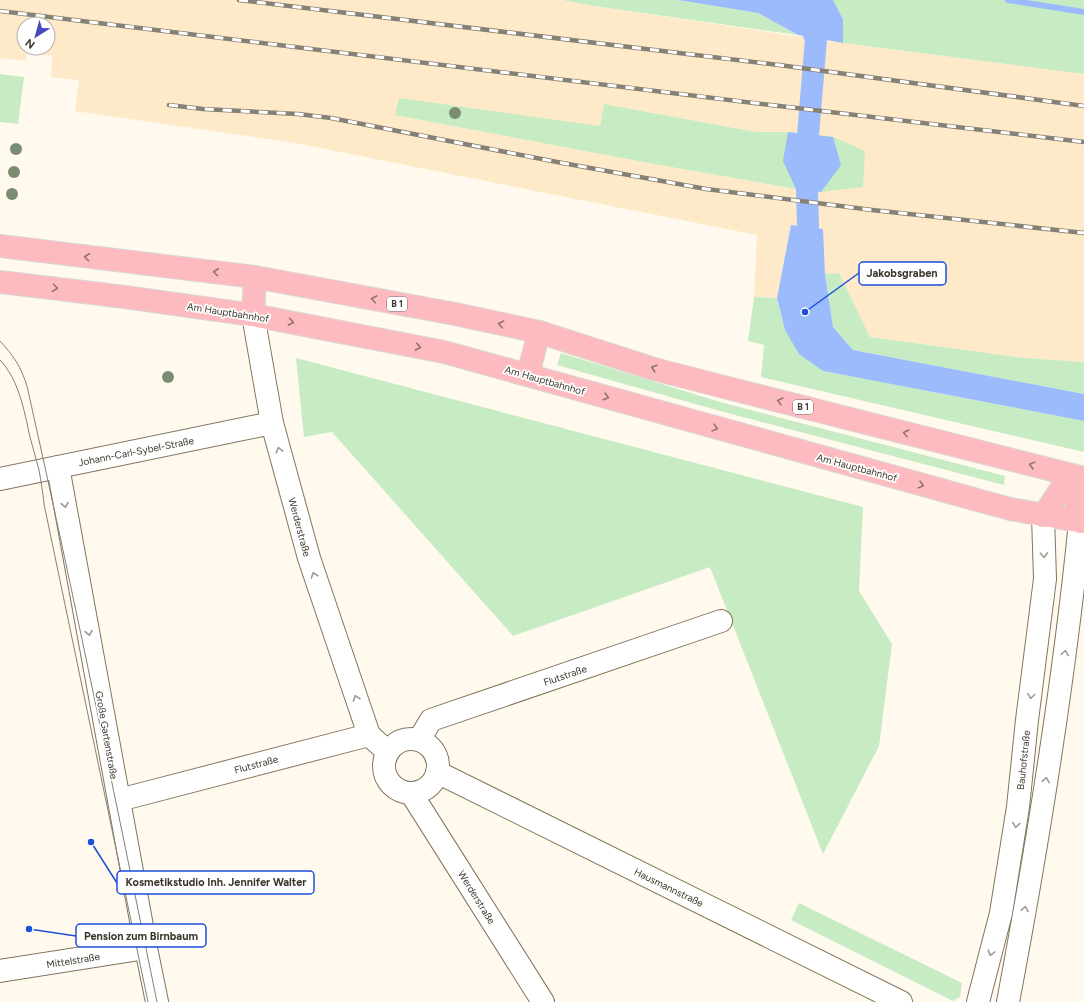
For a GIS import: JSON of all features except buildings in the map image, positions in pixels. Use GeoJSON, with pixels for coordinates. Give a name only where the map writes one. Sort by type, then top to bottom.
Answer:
{"type":"FeatureCollection","features":[{"type":"Feature","properties":{"kind":"main road","name":"B 1"},"geometry":{"type":"LineString","coordinates":[[0,246],[255,277],[455,314],[539,332],[654,368],[720,386],[1077,476]]}},
{"type":"Feature","properties":{"kind":"main road"},"geometry":{"type":"LineString","coordinates":[[252,315],[255,277]]}},
{"type":"Feature","properties":{"kind":"main road","name":"Am Hauptbahnhof"},"geometry":{"type":"LineString","coordinates":[[0,282],[125,297],[252,315],[444,352],[1010,510],[1082,522]]}},
{"type":"Feature","properties":{"kind":"main road"},"geometry":{"type":"LineString","coordinates":[[528,375],[539,332]]}},
{"type":"Feature","properties":{"kind":"main road"},"geometry":{"type":"LineString","coordinates":[[1042,516],[1077,476]]}},
{"type":"Feature","properties":{"kind":"main road"},"geometry":{"type":"LineString","coordinates":[[1077,476],[1082,522]]}},
{"type":"Feature","properties":{"kind":"street","name":"Werderstraße"},"geometry":{"type":"LineString","coordinates":[[252,315],[272,423],[309,558],[369,735]]}},
{"type":"Feature","properties":{"kind":"street","name":"Johann-Carl-Sybel-Straße"},"geometry":{"type":"LineString","coordinates":[[0,479],[272,423]]}},
{"type":"Feature","properties":{"kind":"street","name":"Große Gartenstraße"},"geometry":{"type":"LineString","coordinates":[[58,467],[157,1002]]}},
{"type":"Feature","properties":{"kind":"street","name":"Bauhofstraße"},"geometry":{"type":"LineString","coordinates":[[978,1002],[1001,913],[1018,807],[1045,578],[1042,516]]}},
{"type":"Feature","properties":{"kind":"street"},"geometry":{"type":"LineString","coordinates":[[1008,1002],[1024,917],[1052,748],[1082,522]]}},
{"type":"Feature","properties":{"kind":"street","name":"Flutstraße"},"geometry":{"type":"LineString","coordinates":[[419,740],[431,720],[721,621]]}},
{"type":"Feature","properties":{"kind":"street"},"geometry":{"type":"LineString","coordinates":[[369,735],[388,752]]}},
{"type":"Feature","properties":{"kind":"street","name":"Flutstraße"},"geometry":{"type":"LineString","coordinates":[[119,800],[369,735]]}},
{"type":"Feature","properties":{"kind":"street"},"geometry":{"type":"LineString","coordinates":[[407,739],[419,740],[432,749],[436,756],[438,764],[437,772],[434,780],[428,787],[411,793],[396,788],[390,782],[384,767],[385,759],[388,752],[394,745],[401,741],[407,739]]}},
{"type":"Feature","properties":{"kind":"street","name":"Hausmannstraße"},"geometry":{"type":"LineString","coordinates":[[437,772],[901,1002]]}},
{"type":"Feature","properties":{"kind":"street","name":"Werderstraße"},"geometry":{"type":"LineString","coordinates":[[411,793],[542,1002]]}},
{"type":"Feature","properties":{"kind":"street","name":"Mittelstraße"},"geometry":{"type":"LineString","coordinates":[[0,972],[146,948]]}},
{"type":"Feature","properties":{"kind":"shaded area"},"geometry":{"type":"Polygon","coordinates":[[[0,0],[562,0],[843,43],[1084,74],[1084,362],[1024,358],[870,337],[839,273],[825,274],[823,229],[791,225],[777,298],[754,297],[757,235],[295,143],[75,111],[79,80],[51,77],[52,56],[56,56],[56,16],[16,16],[16,56],[27,56],[26,61],[0,58],[0,0]],[[604,104],[600,126],[395,115],[654,164],[821,192],[808,135],[788,132],[756,132],[604,104]]]}},
{"type":"Feature","properties":{"kind":"green space"},"geometry":{"type":"Polygon","coordinates":[[[562,0],[678,0],[758,13],[798,35],[594,6],[562,0]]]}},
{"type":"Feature","properties":{"kind":"green space"},"geometry":{"type":"Polygon","coordinates":[[[833,0],[1084,0],[1084,74],[843,43],[843,19],[833,0]]]}},
{"type":"Feature","properties":{"kind":"green space"},"geometry":{"type":"Polygon","coordinates":[[[0,74],[24,77],[18,124],[0,122],[0,74]]]}},
{"type":"Feature","properties":{"kind":"green space"},"geometry":{"type":"Polygon","coordinates":[[[399,98],[600,126],[604,104],[756,132],[788,132],[833,137],[865,151],[863,187],[821,192],[796,189],[395,115],[399,98]]]}},
{"type":"Feature","properties":{"kind":"green space"},"geometry":{"type":"Polygon","coordinates":[[[839,273],[870,337],[1024,358],[1084,362],[1084,394],[853,350],[833,327],[825,274],[839,273]]]}},
{"type":"Feature","properties":{"kind":"green space"},"geometry":{"type":"Polygon","coordinates":[[[754,297],[777,298],[785,330],[823,371],[1084,421],[1084,452],[761,377],[764,345],[748,341],[754,297]]]}},
{"type":"Feature","properties":{"kind":"green space"},"geometry":{"type":"Polygon","coordinates":[[[561,353],[720,402],[1005,476],[1004,485],[720,411],[557,365],[561,353]]]}},
{"type":"Feature","properties":{"kind":"green space"},"geometry":{"type":"Polygon","coordinates":[[[296,358],[863,507],[859,591],[892,644],[879,746],[823,854],[710,567],[513,636],[332,432],[304,437],[296,358]]]}},
{"type":"Feature","properties":{"kind":"green space"},"geometry":{"type":"Polygon","coordinates":[[[799,903],[962,983],[960,997],[953,1001],[791,920],[799,903]]]}},
{"type":"Feature","properties":{"kind":"water"},"geometry":{"type":"Polygon","coordinates":[[[678,0],[833,0],[843,19],[843,43],[798,35],[758,13],[678,0]]]}},
{"type":"Feature","properties":{"kind":"water"},"geometry":{"type":"Polygon","coordinates":[[[788,132],[833,137],[841,165],[821,192],[796,189],[783,161],[788,132]]]}},
{"type":"Feature","properties":{"kind":"water"},"geometry":{"type":"Polygon","coordinates":[[[791,225],[823,229],[825,274],[833,327],[853,350],[1084,394],[1084,421],[823,371],[799,354],[785,330],[777,298],[791,225]]]}},
{"type":"Feature","properties":{"kind":"waterway"},"geometry":{"type":"LineString","coordinates":[[800,0],[816,39],[808,135],[808,227],[805,257]]}},
{"type":"Feature","properties":{"kind":"waterway"},"geometry":{"type":"LineString","coordinates":[[1008,0],[1084,12]]}},
{"type":"Feature","properties":{"kind":"tram line"},"geometry":{"type":"LineString","coordinates":[[0,341],[16,362],[27,386],[110,771],[157,1002]]}},
{"type":"Feature","properties":{"kind":"tram line"},"geometry":{"type":"LineString","coordinates":[[0,360],[12,377],[20,396],[39,470],[44,504],[148,1002]]}},
{"type":"Feature","properties":{"kind":"railway"},"geometry":{"type":"LineString","coordinates":[[239,0],[779,65],[1084,106]]}},
{"type":"Feature","properties":{"kind":"railway"},"geometry":{"type":"LineString","coordinates":[[0,11],[1084,142]]}},
{"type":"Feature","properties":{"kind":"railway"},"geometry":{"type":"LineString","coordinates":[[169,105],[203,109],[298,114],[331,118],[706,189],[872,210],[1084,233]]}},
{"type":"Feature","properties":{"kind":"place","name":"Jakobsgraben"},"geometry":{"type":"Point","coordinates":[805,312]}},
{"type":"Feature","properties":{"kind":"place","name":"Kosmetikstudio Inh. Jennifer Walter"},"geometry":{"type":"Point","coordinates":[91,842]}},
{"type":"Feature","properties":{"kind":"place","name":"Pension zum Birnbaum"},"geometry":{"type":"Point","coordinates":[29,929]}}]}
